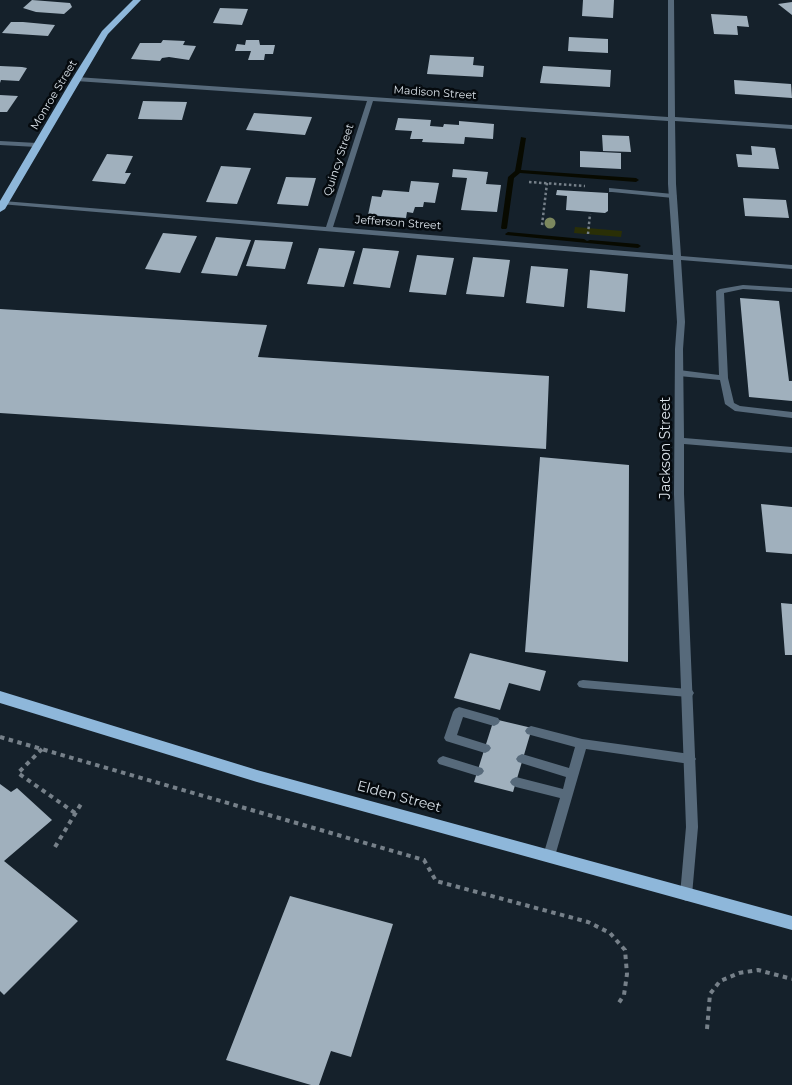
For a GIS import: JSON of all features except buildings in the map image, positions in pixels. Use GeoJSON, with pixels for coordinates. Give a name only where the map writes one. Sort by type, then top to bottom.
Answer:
{"type":"FeatureCollection","features":[{"type":"Feature","properties":{"kind":"main road","name":"Monroe Street"},"geometry":{"type":"LineString","coordinates":[[1,205],[105,33],[138,0]]}},
{"type":"Feature","properties":{"kind":"main road","name":"Elden Street"},"geometry":{"type":"LineString","coordinates":[[0,697],[257,776],[792,923]]}},
{"type":"Feature","properties":{"kind":"street","name":"Jackson Street"},"geometry":{"type":"LineString","coordinates":[[671,0],[673,196],[681,322],[679,494],[692,827],[686,895]]}},
{"type":"Feature","properties":{"kind":"street","name":"Madison Street"},"geometry":{"type":"LineString","coordinates":[[76,79],[792,127]]}},
{"type":"Feature","properties":{"kind":"street","name":"Quincy Street"},"geometry":{"type":"LineString","coordinates":[[329,229],[371,98]]}},
{"type":"Feature","properties":{"kind":"street"},"geometry":{"type":"LineString","coordinates":[[0,143],[37,145]]}},
{"type":"Feature","properties":{"kind":"street"},"geometry":{"type":"LineString","coordinates":[[612,190],[673,196]]}},
{"type":"Feature","properties":{"kind":"street","name":"Jefferson Street"},"geometry":{"type":"LineString","coordinates":[[1,205],[792,266]]}},
{"type":"Feature","properties":{"kind":"street"},"geometry":{"type":"LineString","coordinates":[[792,290],[743,287],[720,291],[724,378],[730,404],[738,409],[792,415]]}},
{"type":"Feature","properties":{"kind":"street"},"geometry":{"type":"LineString","coordinates":[[679,373],[724,378]]}},
{"type":"Feature","properties":{"kind":"street"},"geometry":{"type":"LineString","coordinates":[[680,442],[792,450]]}},
{"type":"Feature","properties":{"kind":"street"},"geometry":{"type":"LineString","coordinates":[[584,684],[688,693]]}},
{"type":"Feature","properties":{"kind":"street"},"geometry":{"type":"LineString","coordinates":[[485,748],[450,738],[459,712],[494,721]]}},
{"type":"Feature","properties":{"kind":"street"},"geometry":{"type":"LineString","coordinates":[[531,731],[582,744],[690,759]]}},
{"type":"Feature","properties":{"kind":"street"},"geometry":{"type":"LineString","coordinates":[[550,856],[582,744]]}},
{"type":"Feature","properties":{"kind":"street"},"geometry":{"type":"LineString","coordinates":[[522,759],[573,774]]}},
{"type":"Feature","properties":{"kind":"street"},"geometry":{"type":"LineString","coordinates":[[443,761],[478,771]]}},
{"type":"Feature","properties":{"kind":"street"},"geometry":{"type":"LineString","coordinates":[[516,782],[567,795]]}},
{"type":"Feature","properties":{"kind":"path"},"geometry":{"type":"LineString","coordinates":[[529,182],[585,186]]}},
{"type":"Feature","properties":{"kind":"path"},"geometry":{"type":"LineString","coordinates":[[542,225],[547,183]]}},
{"type":"Feature","properties":{"kind":"path"},"geometry":{"type":"LineString","coordinates":[[588,238],[590,214]]}},
{"type":"Feature","properties":{"kind":"path"},"geometry":{"type":"LineString","coordinates":[[0,737],[424,860],[436,881],[588,922],[610,933],[625,950],[627,974],[624,995],[618,1004]]}},
{"type":"Feature","properties":{"kind":"path"},"geometry":{"type":"LineString","coordinates":[[42,749],[18,773],[75,813]]}},
{"type":"Feature","properties":{"kind":"path"},"geometry":{"type":"LineString","coordinates":[[54,846],[80,804]]}},
{"type":"Feature","properties":{"kind":"path"},"geometry":{"type":"LineString","coordinates":[[707,1029],[710,994],[720,980],[738,972],[758,970],[792,980]]}},
{"type":"Feature","properties":{"kind":"green space"},"geometry":{"type":"Polygon","coordinates":[[[575,227],[622,231],[621,237],[574,233],[575,227]]]}},
{"type":"Feature","properties":{"kind":"waterway"},"geometry":{"type":"LineString","coordinates":[[504,228],[511,177],[518,172],[523,138]]}},
{"type":"Feature","properties":{"kind":"waterway"},"geometry":{"type":"LineString","coordinates":[[523,172],[636,180]]}},
{"type":"Feature","properties":{"kind":"waterway"},"geometry":{"type":"LineString","coordinates":[[508,234],[584,241]]}},
{"type":"Feature","properties":{"kind":"waterway"},"geometry":{"type":"LineString","coordinates":[[590,242],[638,246]]}}]}
